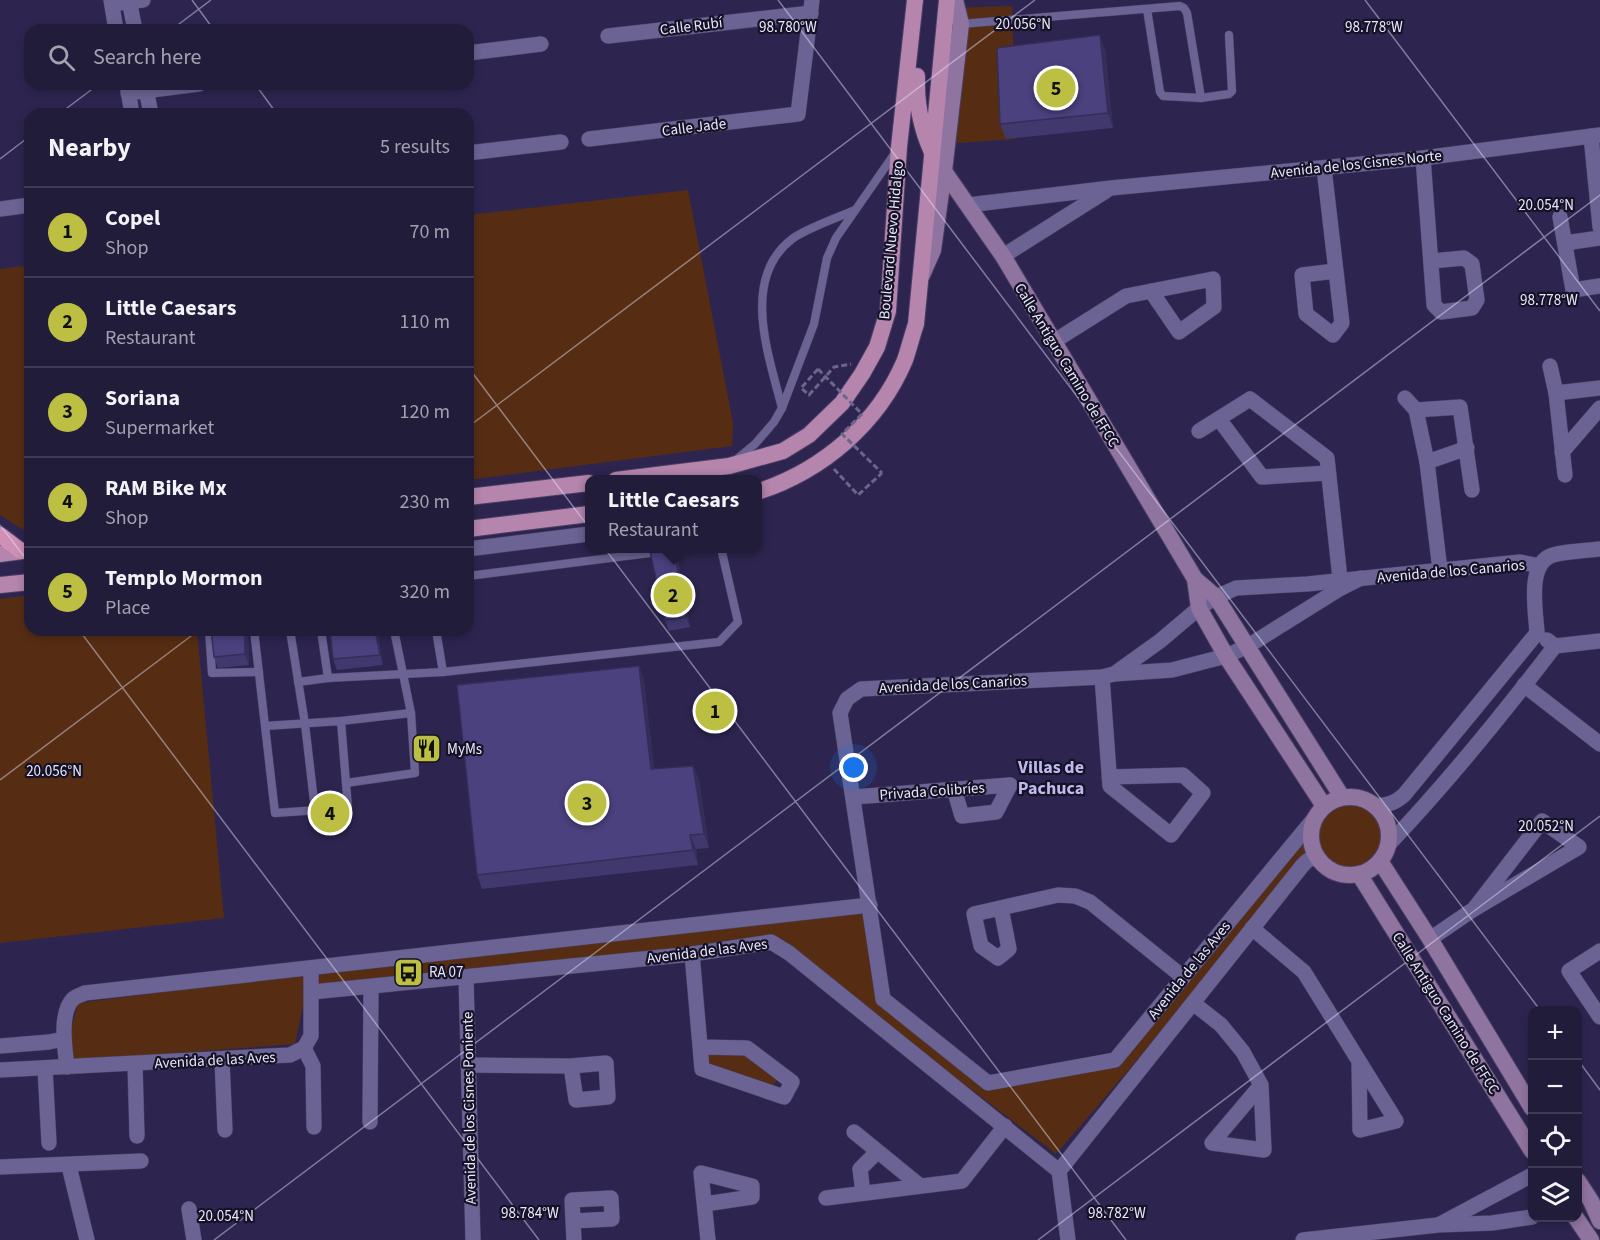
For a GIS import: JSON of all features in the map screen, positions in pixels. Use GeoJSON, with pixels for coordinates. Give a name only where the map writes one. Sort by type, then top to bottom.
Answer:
{"type":"FeatureCollection","features":[{"type":"Feature","properties":{"kind":"highway"},"geometry":{"type":"LineString","coordinates":[[0,535],[24,549]]}},
{"type":"Feature","properties":{"kind":"main road"},"geometry":{"type":"LineString","coordinates":[[762,490],[796,477],[825,460],[862,426],[885,395],[904,360],[916,324],[947,0]]}},
{"type":"Feature","properties":{"kind":"main road"},"geometry":{"type":"LineString","coordinates":[[921,275],[933,250],[945,171],[961,24],[955,0]]}},
{"type":"Feature","properties":{"kind":"main road"},"geometry":{"type":"LineString","coordinates":[[915,2],[919,46],[916,98],[921,127],[932,154]]}},
{"type":"Feature","properties":{"kind":"main road","name":"Boulevard Nuevo Hidalgo"},"geometry":{"type":"LineString","coordinates":[[656,475],[729,466],[783,451],[809,435],[842,403],[877,347],[888,311],[899,147],[915,2]]}},
{"type":"Feature","properties":{"kind":"main road"},"geometry":{"type":"LineString","coordinates":[[948,136],[968,206]]}},
{"type":"Feature","properties":{"kind":"main road","name":"Calle Antiguo Camino de FFCC"},"geometry":{"type":"LineString","coordinates":[[932,154],[1003,256],[1195,579],[1216,597],[1342,797]]}},
{"type":"Feature","properties":{"kind":"main road"},"geometry":{"type":"LineString","coordinates":[[938,210],[947,204],[958,203],[968,206]]}},
{"type":"Feature","properties":{"kind":"main road"},"geometry":{"type":"LineString","coordinates":[[474,496],[585,483]]}},
{"type":"Feature","properties":{"kind":"main road"},"geometry":{"type":"LineString","coordinates":[[474,528],[585,514]]}},
{"type":"Feature","properties":{"kind":"main road"},"geometry":{"type":"LineString","coordinates":[[0,554],[24,550]]}},
{"type":"Feature","properties":{"kind":"main road","name":"Calle Antiguo Camino de FFCC"},"geometry":{"type":"LineString","coordinates":[[1195,579],[1199,608],[1321,811]]}},
{"type":"Feature","properties":{"kind":"main road"},"geometry":{"type":"LineString","coordinates":[[0,585],[24,583]]}},
{"type":"Feature","properties":{"kind":"main road"},"geometry":{"type":"LineString","coordinates":[[1342,797],[1360,798],[1376,806],[1387,820],[1390,832],[1389,844],[1380,861],[1371,869],[1359,874],[1341,874],[1324,866],[1313,850],[1311,839],[1312,827],[1321,811],[1342,797]]}},
{"type":"Feature","properties":{"kind":"main road","name":"Calle Antiguo Camino de FFCC"},"geometry":{"type":"LineString","coordinates":[[1380,861],[1528,1100]]}},
{"type":"Feature","properties":{"kind":"main road","name":"Calle Antiguo Camino de FFCC"},"geometry":{"type":"LineString","coordinates":[[1359,874],[1528,1143]]}},
{"type":"Feature","properties":{"kind":"main road"},"geometry":{"type":"LineString","coordinates":[[1582,1186],[1595,1201],[1600,1221]]}},
{"type":"Feature","properties":{"kind":"main road"},"geometry":{"type":"LineString","coordinates":[[1579,1222],[1591,1240]]}},
{"type":"Feature","properties":{"kind":"street"},"geometry":{"type":"LineString","coordinates":[[115,24],[111,2],[134,1],[135,24]]}},
{"type":"Feature","properties":{"kind":"street","name":"Calle Rubí"},"geometry":{"type":"LineString","coordinates":[[608,36],[811,6]]}},
{"type":"Feature","properties":{"kind":"street","name":"Calle Jade"},"geometry":{"type":"LineString","coordinates":[[589,139],[798,114],[811,6]]}},
{"type":"Feature","properties":{"kind":"street"},"geometry":{"type":"LineString","coordinates":[[474,52],[541,44]]}},
{"type":"Feature","properties":{"kind":"street"},"geometry":{"type":"LineString","coordinates":[[127,90],[131,108]]}},
{"type":"Feature","properties":{"kind":"street"},"geometry":{"type":"LineString","coordinates":[[147,90],[150,108]]}},
{"type":"Feature","properties":{"kind":"street"},"geometry":{"type":"LineString","coordinates":[[1595,135],[1600,227]]}},
{"type":"Feature","properties":{"kind":"street","name":"Avenida de los Cisnes Norte"},"geometry":{"type":"LineString","coordinates":[[968,206],[1112,188],[1423,158],[1595,135]]}},
{"type":"Feature","properties":{"kind":"street"},"geometry":{"type":"LineString","coordinates":[[474,152],[561,142]]}},
{"type":"Feature","properties":{"kind":"street"},"geometry":{"type":"LineString","coordinates":[[1423,158],[1432,261]]}},
{"type":"Feature","properties":{"kind":"street"},"geometry":{"type":"LineString","coordinates":[[1324,168],[1335,271]]}},
{"type":"Feature","properties":{"kind":"street","name":"Avenida de los Cisnes Norte"},"geometry":{"type":"LineString","coordinates":[[1003,256],[1112,188]]}},
{"type":"Feature","properties":{"kind":"street"},"geometry":{"type":"LineString","coordinates":[[1050,195],[1063,218]]}},
{"type":"Feature","properties":{"kind":"street"},"geometry":{"type":"LineString","coordinates":[[0,209],[24,206]]}},
{"type":"Feature","properties":{"kind":"street"},"geometry":{"type":"LineString","coordinates":[[1560,217],[1573,291],[1600,286]]}},
{"type":"Feature","properties":{"kind":"street"},"geometry":{"type":"LineString","coordinates":[[1565,243],[1600,238]]}},
{"type":"Feature","properties":{"kind":"street"},"geometry":{"type":"LineString","coordinates":[[1053,342],[1126,296],[1151,291]]}},
{"type":"Feature","properties":{"kind":"street"},"geometry":{"type":"LineString","coordinates":[[1550,366],[1556,393],[1565,475]]}},
{"type":"Feature","properties":{"kind":"street"},"geometry":{"type":"LineString","coordinates":[[1556,393],[1600,387]]}},
{"type":"Feature","properties":{"kind":"street"},"geometry":{"type":"LineString","coordinates":[[1405,398],[1416,410],[1427,462],[1440,570]]}},
{"type":"Feature","properties":{"kind":"street"},"geometry":{"type":"LineString","coordinates":[[1199,431],[1250,399],[1327,458],[1341,584]]}},
{"type":"Feature","properties":{"kind":"street"},"geometry":{"type":"LineString","coordinates":[[1416,410],[1460,407],[1472,490]]}},
{"type":"Feature","properties":{"kind":"street"},"geometry":{"type":"LineString","coordinates":[[1562,452],[1600,408]]}},
{"type":"Feature","properties":{"kind":"street"},"geometry":{"type":"LineString","coordinates":[[1219,418],[1262,477],[1328,473]]}},
{"type":"Feature","properties":{"kind":"street"},"geometry":{"type":"LineString","coordinates":[[1427,462],[1467,448]]}},
{"type":"Feature","properties":{"kind":"street"},"geometry":{"type":"LineString","coordinates":[[474,548],[585,534]]}},
{"type":"Feature","properties":{"kind":"street"},"geometry":{"type":"LineString","coordinates":[[1376,806],[1388,805],[1398,801],[1404,795],[1537,633],[1534,579],[1540,566],[1551,556],[1600,549]]}},
{"type":"Feature","properties":{"kind":"street","name":"Avenida de los Canarios"},"geometry":{"type":"LineString","coordinates":[[1108,675],[1160,642],[1199,608],[1236,588],[1341,584],[1361,578],[1520,562],[1540,566]]}},
{"type":"Feature","properties":{"kind":"street"},"geometry":{"type":"LineString","coordinates":[[1307,584],[1316,592],[1318,602]]}},
{"type":"Feature","properties":{"kind":"street","name":"Avenida de los Canarios"},"geometry":{"type":"LineString","coordinates":[[883,999],[840,713],[847,699],[861,689],[1172,670],[1226,656],[1248,646],[1318,602],[1341,584]]}},
{"type":"Feature","properties":{"kind":"street"},"geometry":{"type":"LineString","coordinates":[[1537,633],[1555,646],[1600,641]]}},
{"type":"Feature","properties":{"kind":"street"},"geometry":{"type":"LineString","coordinates":[[1160,642],[1164,662],[1172,670]]}},
{"type":"Feature","properties":{"kind":"street"},"geometry":{"type":"LineString","coordinates":[[1389,844],[1410,822],[1555,646]]}},
{"type":"Feature","properties":{"kind":"street"},"geometry":{"type":"LineString","coordinates":[[1108,675],[1109,777],[1110,786],[1171,835],[1203,793],[1183,775],[1109,777]]}},
{"type":"Feature","properties":{"kind":"street"},"geometry":{"type":"LineString","coordinates":[[1524,685],[1600,744]]}},
{"type":"Feature","properties":{"kind":"street","name":"Privada Colibríes"},"geometry":{"type":"LineString","coordinates":[[854,797],[954,789],[1010,785],[996,812],[962,816],[954,789]]}},
{"type":"Feature","properties":{"kind":"street","name":"Avenida de las Aves"},"geometry":{"type":"LineString","coordinates":[[1115,1060],[1321,811]]}},
{"type":"Feature","properties":{"kind":"street"},"geometry":{"type":"LineString","coordinates":[[1430,939],[1474,909],[1579,846],[1542,821],[1474,909]]}},
{"type":"Feature","properties":{"kind":"street","name":"Avenida de las Aves"},"geometry":{"type":"LineString","coordinates":[[312,992],[692,954],[771,942],[789,953],[1059,1171],[1307,860],[1319,859]]}},
{"type":"Feature","properties":{"kind":"street"},"geometry":{"type":"LineString","coordinates":[[1000,908],[1058,895],[1075,896],[1090,902],[1183,976]]}},
{"type":"Feature","properties":{"kind":"street","name":"Avenida de las Aves"},"geometry":{"type":"LineString","coordinates":[[67,1067],[64,1039],[68,1005],[74,997],[86,993],[870,905]]}},
{"type":"Feature","properties":{"kind":"street"},"geometry":{"type":"LineString","coordinates":[[771,942],[777,917]]}},
{"type":"Feature","properties":{"kind":"street"},"geometry":{"type":"LineString","coordinates":[[1252,928],[1304,972],[1359,1062]]}},
{"type":"Feature","properties":{"kind":"street"},"geometry":{"type":"LineString","coordinates":[[1600,951],[1569,971],[1600,1017]]}},
{"type":"Feature","properties":{"kind":"street"},"geometry":{"type":"LineString","coordinates":[[692,954],[702,1069],[784,1096],[792,1082],[747,1048],[701,1047]]}},
{"type":"Feature","properties":{"kind":"street"},"geometry":{"type":"LineString","coordinates":[[311,968],[311,1036],[304,1048],[313,1066],[314,1127]]}},
{"type":"Feature","properties":{"kind":"street","name":"Avenida de los Cisnes Poniente"},"geometry":{"type":"LineString","coordinates":[[466,977],[473,1240]]}},
{"type":"Feature","properties":{"kind":"street"},"geometry":{"type":"LineString","coordinates":[[370,1122],[371,987]]}},
{"type":"Feature","properties":{"kind":"street"},"geometry":{"type":"LineString","coordinates":[[862,1012],[883,999],[988,1083]]}},
{"type":"Feature","properties":{"kind":"street"},"geometry":{"type":"LineString","coordinates":[[1193,1003],[1221,1025],[1244,1052],[1261,1085],[1264,1150],[1212,1143],[1261,1085]]}},
{"type":"Feature","properties":{"kind":"street"},"geometry":{"type":"LineString","coordinates":[[0,1046],[64,1039]]}},
{"type":"Feature","properties":{"kind":"street","name":"Avenida de las Aves"},"geometry":{"type":"LineString","coordinates":[[0,1070],[222,1060],[290,1055],[304,1048]]}},
{"type":"Feature","properties":{"kind":"street"},"geometry":{"type":"LineString","coordinates":[[222,1060],[225,1130]]}},
{"type":"Feature","properties":{"kind":"street"},"geometry":{"type":"LineString","coordinates":[[974,1101],[988,1083],[1115,1060],[1135,1075]]}},
{"type":"Feature","properties":{"kind":"street"},"geometry":{"type":"LineString","coordinates":[[135,1064],[136,1136]]}},
{"type":"Feature","properties":{"kind":"street"},"geometry":{"type":"LineString","coordinates":[[468,1065],[571,1066]]}},
{"type":"Feature","properties":{"kind":"street"},"geometry":{"type":"LineString","coordinates":[[45,1068],[49,1143]]}},
{"type":"Feature","properties":{"kind":"street"},"geometry":{"type":"LineString","coordinates":[[826,1198],[962,1181],[1005,1126]]}},
{"type":"Feature","properties":{"kind":"street"},"geometry":{"type":"LineString","coordinates":[[854,1132],[919,1185]]}},
{"type":"Feature","properties":{"kind":"street"},"geometry":{"type":"LineString","coordinates":[[863,1193],[860,1169],[877,1152]]}},
{"type":"Feature","properties":{"kind":"street"},"geometry":{"type":"LineString","coordinates":[[0,1167],[69,1166],[141,1161]]}},
{"type":"Feature","properties":{"kind":"street"},"geometry":{"type":"LineString","coordinates":[[69,1166],[87,1240]]}},
{"type":"Feature","properties":{"kind":"street"},"geometry":{"type":"LineString","coordinates":[[1059,1171],[1068,1240]]}},
{"type":"Feature","properties":{"kind":"street"},"geometry":{"type":"LineString","coordinates":[[1438,1225],[1528,1178]]}},
{"type":"Feature","properties":{"kind":"street"},"geometry":{"type":"LineString","coordinates":[[1484,1200],[1485,1212],[1492,1223]]}},
{"type":"Feature","properties":{"kind":"street"},"geometry":{"type":"LineString","coordinates":[[705,1204],[708,1240]]}},
{"type":"Feature","properties":{"kind":"street"},"geometry":{"type":"LineString","coordinates":[[189,1209],[194,1240]]}},
{"type":"Feature","properties":{"kind":"street"},"geometry":{"type":"LineString","coordinates":[[1303,1240],[1528,1218]]}},
{"type":"Feature","properties":{"kind":"street"},"geometry":{"type":"LineString","coordinates":[[573,1221],[574,1240]]}},
{"type":"Feature","properties":{"kind":"lane"},"geometry":{"type":"LineString","coordinates":[[961,24],[1184,8],[1187,13],[1201,98]]}},
{"type":"Feature","properties":{"kind":"lane"},"geometry":{"type":"LineString","coordinates":[[1147,9],[1160,92],[1163,96],[1201,98],[1225,96],[1232,91],[1229,35]]}},
{"type":"Feature","properties":{"kind":"lane"},"geometry":{"type":"LineString","coordinates":[[729,466],[755,444],[774,422],[782,408],[814,324],[827,258],[836,238],[899,147]]}},
{"type":"Feature","properties":{"kind":"lane"},"geometry":{"type":"LineString","coordinates":[[782,408],[764,339],[762,319],[765,277],[776,256],[793,238],[856,210]]}},
{"type":"Feature","properties":{"kind":"lane"},"geometry":{"type":"LineString","coordinates":[[474,575],[656,553]]}},
{"type":"Feature","properties":{"kind":"lane"},"geometry":{"type":"LineString","coordinates":[[298,682],[328,678],[443,672],[719,642],[738,622],[723,553]]}},
{"type":"Feature","properties":{"kind":"lane"},"geometry":{"type":"LineString","coordinates":[[209,636],[212,673],[259,672]]}},
{"type":"Feature","properties":{"kind":"lane"},"geometry":{"type":"LineString","coordinates":[[255,636],[274,813],[348,808],[340,721]]}},
{"type":"Feature","properties":{"kind":"lane"},"geometry":{"type":"LineString","coordinates":[[291,636],[305,724],[315,810]]}},
{"type":"Feature","properties":{"kind":"lane"},"geometry":{"type":"LineString","coordinates":[[322,636],[328,678]]}},
{"type":"Feature","properties":{"kind":"lane"},"geometry":{"type":"LineString","coordinates":[[346,783],[415,773],[411,713],[395,636]]}},
{"type":"Feature","properties":{"kind":"lane"},"geometry":{"type":"LineString","coordinates":[[437,636],[443,672]]}},
{"type":"Feature","properties":{"kind":"lane"},"geometry":{"type":"LineString","coordinates":[[265,726],[411,713]]}},
{"type":"Feature","properties":{"kind":"path"},"geometry":{"type":"LineString","coordinates":[[825,460],[858,495],[882,473],[842,434],[862,414],[818,369],[801,388],[809,395],[834,367]]}},
{"type":"Feature","properties":{"kind":"shaded area"},"geometry":{"type":"Polygon","coordinates":[[[1012,6],[1016,139],[942,144],[946,8],[1012,6]]]}},
{"type":"Feature","properties":{"kind":"shaded area"},"geometry":{"type":"Polygon","coordinates":[[[688,190],[733,423],[732,446],[474,479],[474,214],[688,190]]]}},
{"type":"Feature","properties":{"kind":"shaded area"},"geometry":{"type":"Polygon","coordinates":[[[24,266],[24,529],[22,529],[0,515],[0,269],[24,266]]]}},
{"type":"Feature","properties":{"kind":"shaded area"},"geometry":{"type":"Polygon","coordinates":[[[24,596],[24,636],[198,636],[224,918],[0,943],[0,599],[24,596]]]}},
{"type":"Feature","properties":{"kind":"shaded area"},"geometry":{"type":"Polygon","coordinates":[[[1339,804],[1364,807],[1377,818],[1383,836],[1382,845],[1374,861],[1358,870],[1330,867],[1314,846],[1056,1154],[776,940],[306,991],[295,1044],[72,1061],[70,1035],[78,1003],[296,975],[865,911],[879,999],[980,1081],[1116,1065],[1326,810],[1339,804]]]}},
{"type":"Feature","properties":{"kind":"shaded area"},"geometry":{"type":"Polygon","coordinates":[[[707,1053],[745,1053],[779,1075],[774,1085],[707,1064],[707,1053]]]}},
{"type":"Feature","properties":{"kind":"building"},"geometry":{"type":"Polygon","coordinates":[[[1100,35],[1108,113],[1000,124],[997,48],[1100,35]]]}},
{"type":"Feature","properties":{"kind":"building"},"geometry":{"type":"Polygon","coordinates":[[[650,553],[675,553],[686,617],[665,620],[650,553]]]}},
{"type":"Feature","properties":{"kind":"building"},"geometry":{"type":"Polygon","coordinates":[[[212,636],[245,636],[245,654],[214,657],[212,636]]]}},
{"type":"Feature","properties":{"kind":"building"},"geometry":{"type":"Polygon","coordinates":[[[331,636],[376,636],[380,655],[333,659],[331,636]]]}},
{"type":"Feature","properties":{"kind":"building"},"geometry":{"type":"Polygon","coordinates":[[[639,666],[651,769],[693,766],[704,834],[690,835],[693,850],[477,875],[457,685],[639,666]]]}},
{"type":"Feature","properties":{"kind":"place","name":"Templo Mormon"},"geometry":{"type":"Point","coordinates":[1056,88]}},
{"type":"Feature","properties":{"kind":"place","name":"Little Caesars"},"geometry":{"type":"Point","coordinates":[673,595]}},
{"type":"Feature","properties":{"kind":"place","name":"Copel"},"geometry":{"type":"Point","coordinates":[715,711]}},
{"type":"Feature","properties":{"kind":"place","name":"MyMs"},"geometry":{"type":"Point","coordinates":[426,749]}},
{"type":"Feature","properties":{"kind":"place","name":"Soriana"},"geometry":{"type":"Point","coordinates":[587,803]}},
{"type":"Feature","properties":{"kind":"place","name":"RAM Bike Mx"},"geometry":{"type":"Point","coordinates":[330,813]}},
{"type":"Feature","properties":{"kind":"place","name":"RA 07"},"geometry":{"type":"Point","coordinates":[408,972]}},
{"type":"Feature","properties":{"kind":"district","name":"Villas de Pachuca"},"geometry":{"type":"Point","coordinates":[1051,777]}}]}
